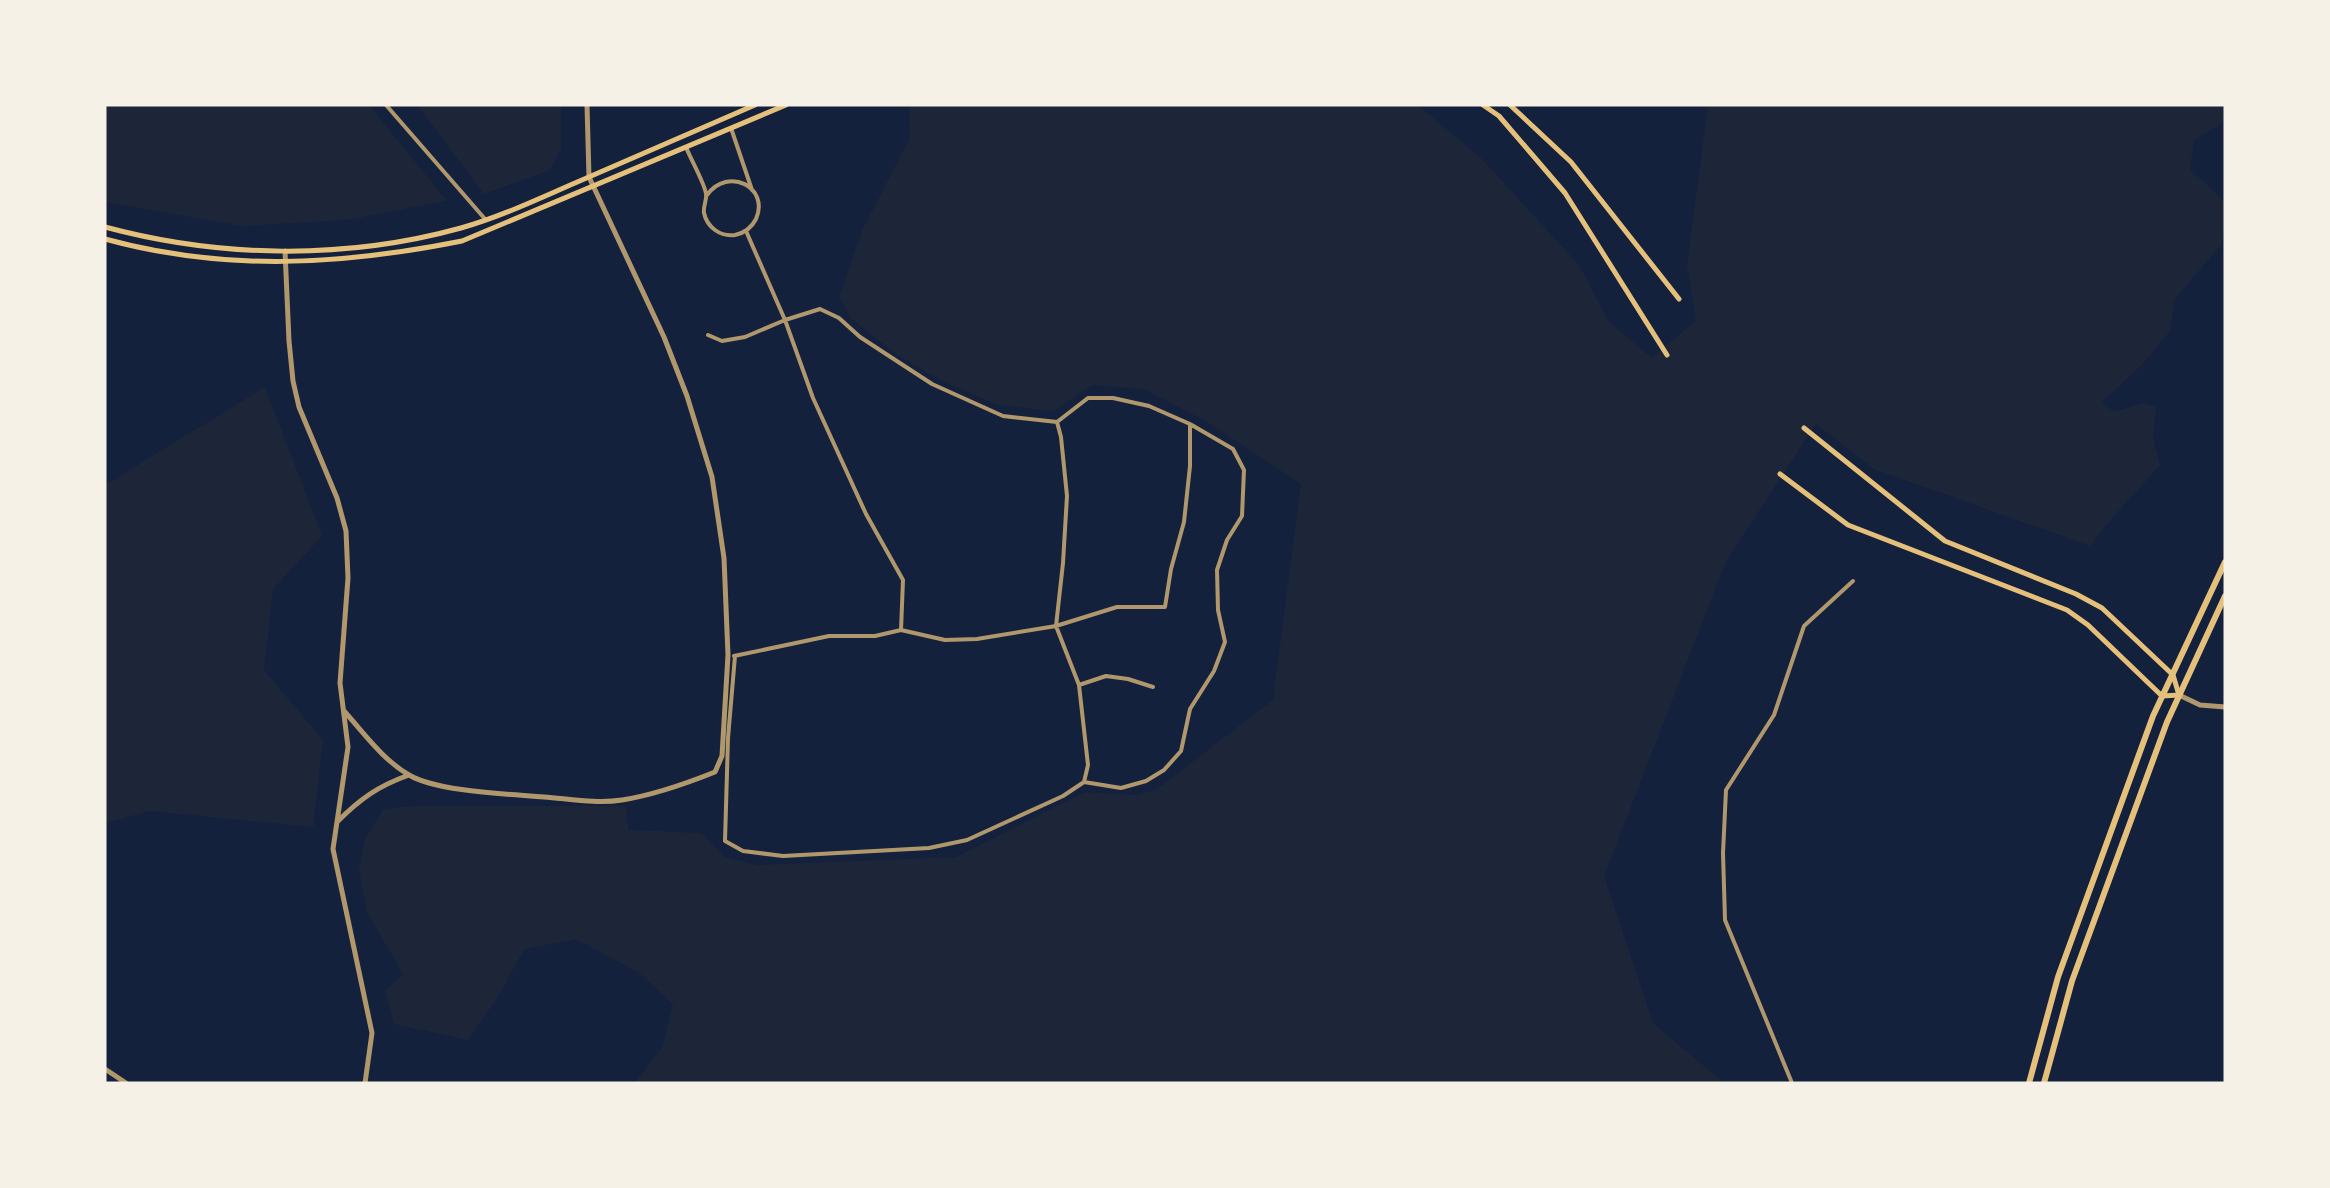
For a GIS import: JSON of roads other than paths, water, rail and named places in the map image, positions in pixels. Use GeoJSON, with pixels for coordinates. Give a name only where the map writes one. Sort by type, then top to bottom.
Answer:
{"type":"FeatureCollection","features":[{"type":"Feature","properties":{"kind":"main road"},"geometry":{"type":"LineString","coordinates":[[105,227],[147,238],[197,246],[285,251],[316,251],[394,242],[461,228],[485,219],[755,105]]}},
{"type":"Feature","properties":{"kind":"main road"},"geometry":{"type":"LineString","coordinates":[[105,239],[140,249],[206,259],[286,263],[405,252],[462,241],[786,105]]}},
{"type":"Feature","properties":{"kind":"main road"},"geometry":{"type":"LineString","coordinates":[[1483,105],[1499,116],[1565,193],[1667,355]]}},
{"type":"Feature","properties":{"kind":"main road"},"geometry":{"type":"LineString","coordinates":[[1510,105],[1571,162],[1679,299]]}},
{"type":"Feature","properties":{"kind":"main road"},"geometry":{"type":"LineString","coordinates":[[1804,428],[1945,542],[2076,594],[2102,608],[2173,675],[2179,695]]}},
{"type":"Feature","properties":{"kind":"main road"},"geometry":{"type":"LineString","coordinates":[[1780,474],[1848,525],[2067,610],[2088,625],[2162,696],[2179,695]]}},
{"type":"Feature","properties":{"kind":"main road"},"geometry":{"type":"LineString","coordinates":[[2029,1083],[2058,977],[2162,696],[2225,562]]}},
{"type":"Feature","properties":{"kind":"main road"},"geometry":{"type":"LineString","coordinates":[[2044,1083],[2072,981],[2167,722],[2225,596]]}},
{"type":"Feature","properties":{"kind":"street"},"geometry":{"type":"LineString","coordinates":[[386,105],[485,219]]}},
{"type":"Feature","properties":{"kind":"street"},"geometry":{"type":"LineString","coordinates":[[344,711],[377,748],[409,775],[430,783],[485,792],[588,801],[621,800],[683,785],[714,772],[722,756],[728,655],[724,558],[712,477],[687,396],[664,337],[588,177],[587,105]]}},
{"type":"Feature","properties":{"kind":"street"},"geometry":{"type":"LineString","coordinates":[[686,147],[706,195],[704,213],[713,228],[729,235],[746,231],[753,225],[759,207],[730,128]]}},
{"type":"Feature","properties":{"kind":"street"},"geometry":{"type":"LineString","coordinates":[[706,195],[712,188],[728,180],[737,181],[752,190]]}},
{"type":"Feature","properties":{"kind":"street"},"geometry":{"type":"LineString","coordinates":[[746,231],[785,320],[813,398],[866,514],[903,580],[901,630]]}},
{"type":"Feature","properties":{"kind":"street"},"geometry":{"type":"LineString","coordinates":[[285,251],[293,381],[299,407],[337,498],[346,531],[348,578],[340,683],[348,747],[333,849],[372,1033],[365,1083]]}},
{"type":"Feature","properties":{"kind":"street"},"geometry":{"type":"LineString","coordinates":[[708,335],[722,341],[745,337],[785,320],[820,309],[839,318],[860,337],[932,384],[1003,416],[1057,422],[1088,398],[1113,398],[1149,406],[1190,424],[1233,449],[1244,470],[1242,516],[1227,540],[1217,570],[1218,610],[1225,642],[1214,671],[1190,709],[1181,751],[1164,770],[1146,781],[1121,788],[1084,782],[1063,796],[967,840],[929,848],[856,854],[783,856],[743,852],[725,841],[728,738],[735,656]]}},
{"type":"Feature","properties":{"kind":"street"},"geometry":{"type":"LineString","coordinates":[[1057,422],[1061,436],[1067,496],[1056,626],[1079,685],[1088,765],[1084,782]]}},
{"type":"Feature","properties":{"kind":"street"},"geometry":{"type":"LineString","coordinates":[[728,655],[735,656],[829,636],[875,636],[901,630],[945,640],[977,639],[1056,626],[1117,607],[1165,608],[1171,569],[1184,522],[1190,466],[1190,424]]}},
{"type":"Feature","properties":{"kind":"street"},"geometry":{"type":"LineString","coordinates":[[1792,1083],[1725,920],[1723,854],[1726,790],[1774,715],[1804,626],[1853,581]]}},
{"type":"Feature","properties":{"kind":"street"},"geometry":{"type":"LineString","coordinates":[[1079,685],[1106,676],[1128,679],[1153,687]]}},
{"type":"Feature","properties":{"kind":"street"},"geometry":{"type":"LineString","coordinates":[[2179,695],[2200,705],[2225,707]]}},
{"type":"Feature","properties":{"kind":"street"},"geometry":{"type":"LineString","coordinates":[[337,822],[367,796],[386,784],[409,775]]}},
{"type":"Feature","properties":{"kind":"street"},"geometry":{"type":"LineString","coordinates":[[105,1069],[126,1083]]}}]}
